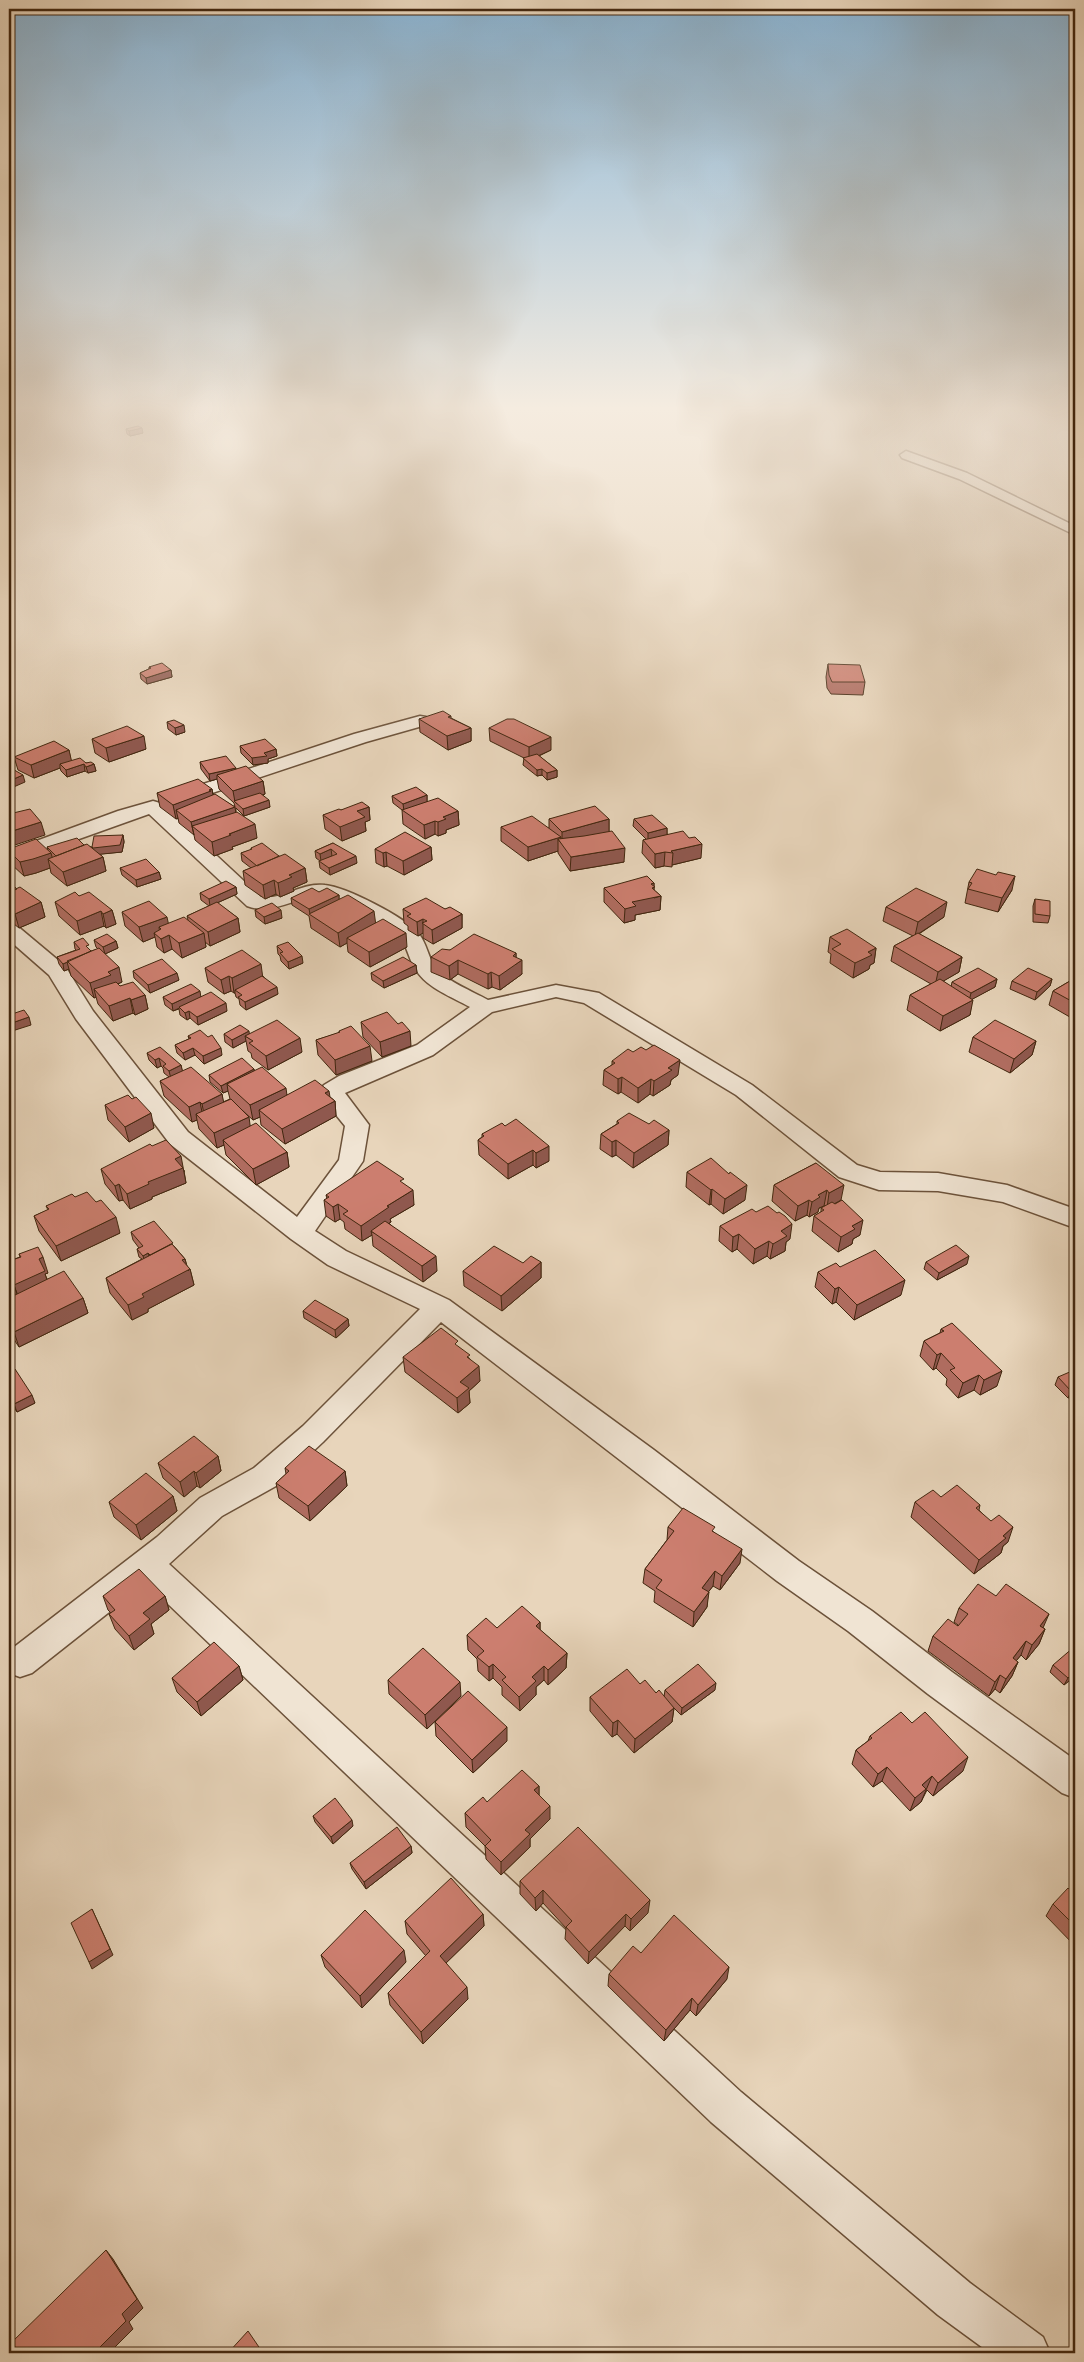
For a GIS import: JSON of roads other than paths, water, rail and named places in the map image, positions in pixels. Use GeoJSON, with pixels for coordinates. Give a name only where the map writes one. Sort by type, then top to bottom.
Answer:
{"type":"FeatureCollection","features":[{"type":"Feature","properties":{"kind":"street"},"geometry":{"type":"LineString","coordinates":[[1055,521],[1075,531]]}},
{"type":"Feature","properties":{"kind":"street"},"geometry":{"type":"LineString","coordinates":[[9,858],[126,815],[360,738],[420,721]]}},
{"type":"Feature","properties":{"kind":"street"},"geometry":{"type":"LineString","coordinates":[[153,807],[248,897],[257,903],[271,902],[320,890],[331,892],[391,923],[410,936],[416,946],[422,964],[430,974],[485,1007]]}},
{"type":"Feature","properties":{"kind":"street"},"geometry":{"type":"LineString","coordinates":[[9,929],[57,971],[84,1014],[179,1138],[300,1233],[337,1258],[439,1307],[788,1571],[860,1621],[940,1683],[1075,1781]]}},
{"type":"Feature","properties":{"kind":"street"},"geometry":{"type":"LineString","coordinates":[[300,1233],[351,1161],[357,1125],[336,1100],[332,1090],[346,1081],[426,1050],[485,1007],[556,991],[590,998],[744,1090],[848,1171],[879,1181],[938,1182],[1007,1194],[1075,1220]]}},
{"type":"Feature","properties":{"kind":"street"},"geometry":{"type":"LineString","coordinates":[[20,1662],[147,1564],[211,1507],[265,1477],[313,1434],[439,1307]]}},
{"type":"Feature","properties":{"kind":"street"},"geometry":{"type":"LineString","coordinates":[[147,1564],[726,2107],[954,2299],[1027,2353]]}}]}
